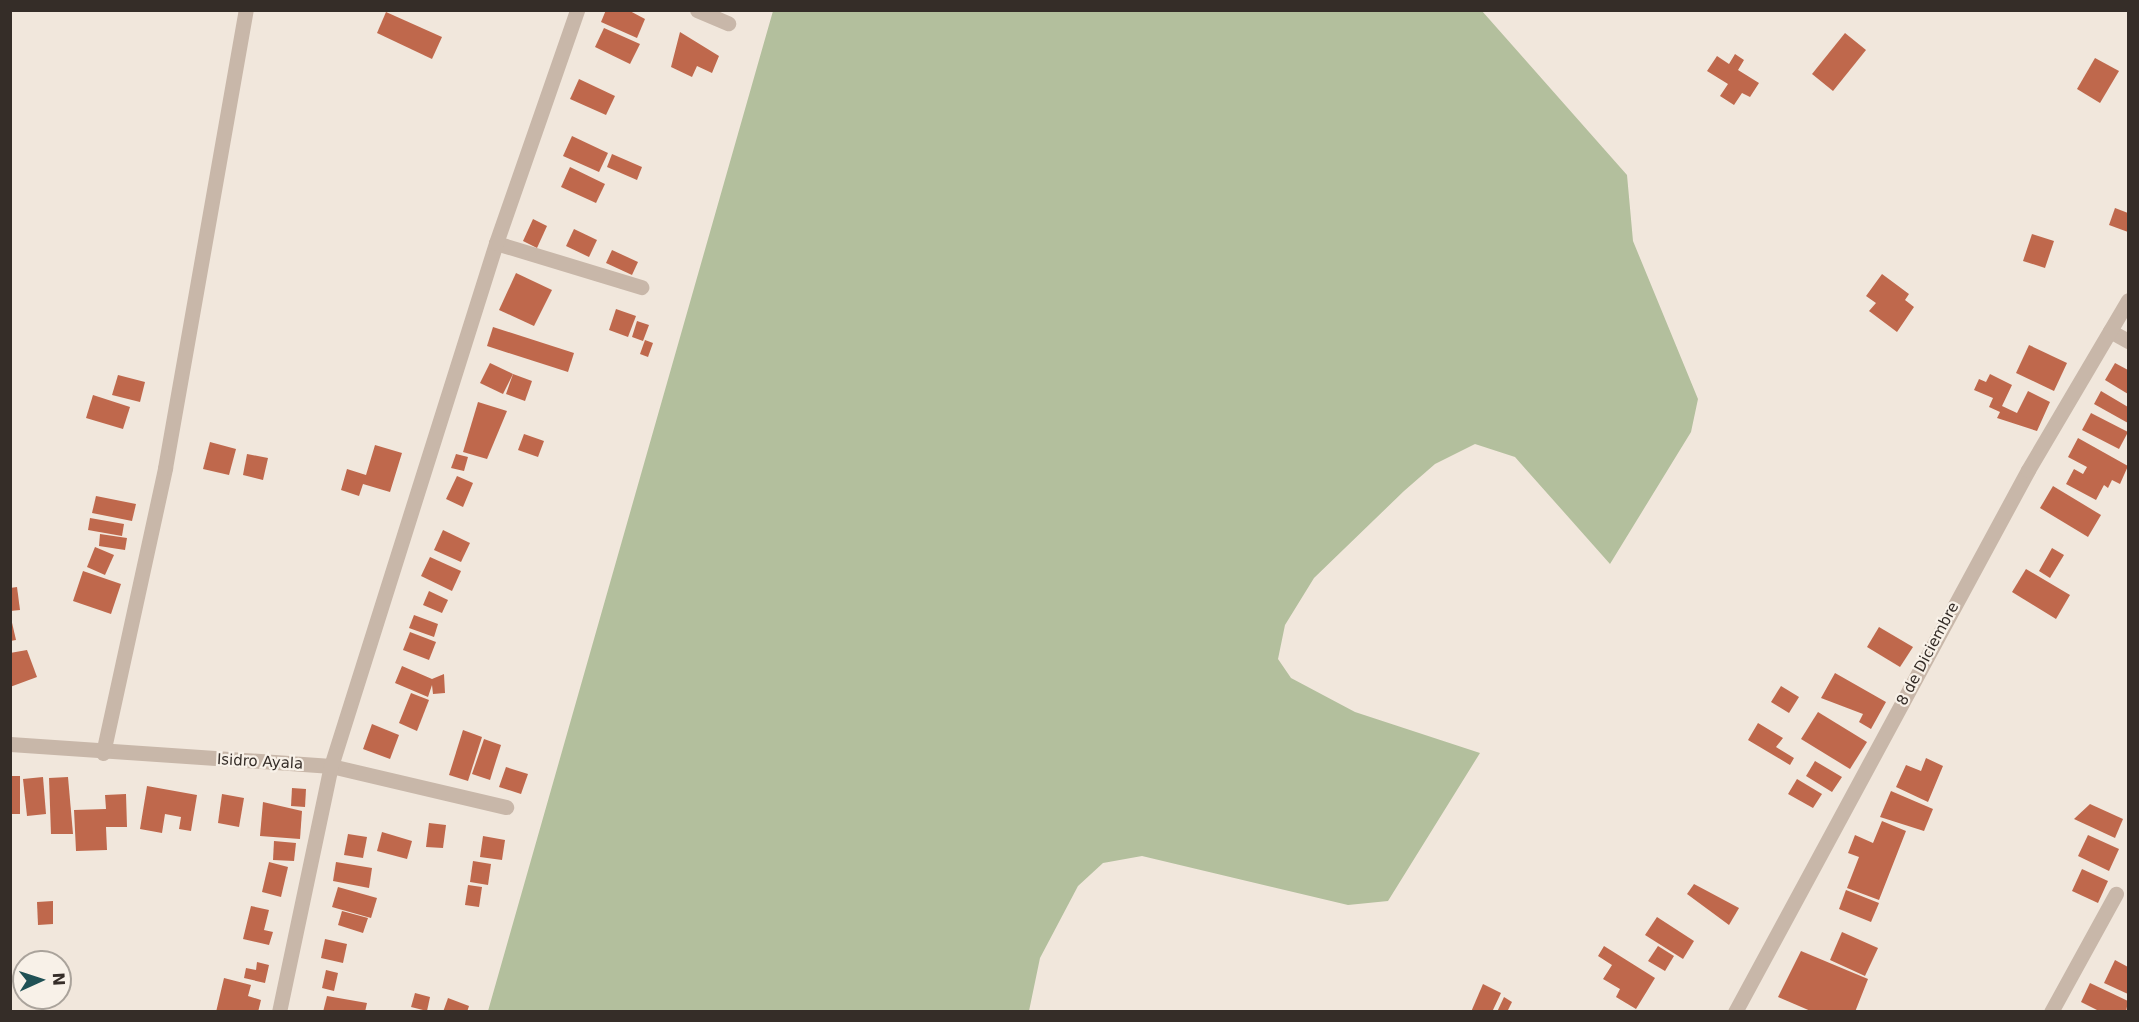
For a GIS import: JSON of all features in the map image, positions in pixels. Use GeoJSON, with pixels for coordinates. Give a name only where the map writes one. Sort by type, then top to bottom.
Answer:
{"type":"FeatureCollection","features":[{"type":"Feature","properties":{"kind":"street"},"geometry":{"type":"LineString","coordinates":[[102,753],[165,468],[246,10]]}},
{"type":"Feature","properties":{"kind":"street"},"geometry":{"type":"LineString","coordinates":[[279,1011],[331,766],[496,243],[577,10]]}},
{"type":"Feature","properties":{"kind":"street"},"geometry":{"type":"LineString","coordinates":[[697,10],[728,23]]}},
{"type":"Feature","properties":{"kind":"street"},"geometry":{"type":"LineString","coordinates":[[496,243],[641,287]]}},
{"type":"Feature","properties":{"kind":"street","name":"8 de Diciembre"},"geometry":{"type":"LineString","coordinates":[[1735,1011],[2028,470],[2128,300]]}},
{"type":"Feature","properties":{"kind":"street"},"geometry":{"type":"LineString","coordinates":[[2110,331],[2128,341]]}},
{"type":"Feature","properties":{"kind":"street","name":"Isidro Ayala"},"geometry":{"type":"LineString","coordinates":[[10,744],[102,753],[331,766],[506,807]]}},
{"type":"Feature","properties":{"kind":"street"},"geometry":{"type":"LineString","coordinates":[[2051,1011],[2116,894]]}},
{"type":"Feature","properties":{"kind":"green space"},"geometry":{"type":"Polygon","coordinates":[[[773,11],[1482,11],[1627,175],[1633,241],[1698,399],[1691,432],[1610,564],[1515,457],[1475,444],[1435,464],[1404,491],[1314,578],[1285,625],[1278,659],[1291,678],[1355,712],[1480,753],[1388,901],[1348,905],[1142,856],[1103,863],[1078,886],[1040,958],[1029,1011],[488,1011],[773,11]]]}},
{"type":"Feature","properties":{"kind":"building"},"geometry":{"type":"Polygon","coordinates":[[[606,10],[628,10],[645,19],[637,38],[601,22],[606,10]]]}},
{"type":"Feature","properties":{"kind":"building"},"geometry":{"type":"Polygon","coordinates":[[[386,12],[442,37],[432,59],[377,33],[386,12]]]}},
{"type":"Feature","properties":{"kind":"building"},"geometry":{"type":"Polygon","coordinates":[[[604,28],[640,44],[630,64],[595,47],[604,28]]]}},
{"type":"Feature","properties":{"kind":"building"},"geometry":{"type":"Polygon","coordinates":[[[680,32],[719,56],[712,73],[697,66],[692,77],[671,67],[680,32]]]}},
{"type":"Feature","properties":{"kind":"building"},"geometry":{"type":"Polygon","coordinates":[[[1845,33],[1866,50],[1833,91],[1812,74],[1845,33]]]}},
{"type":"Feature","properties":{"kind":"building"},"geometry":{"type":"Polygon","coordinates":[[[1735,54],[1744,60],[1738,70],[1759,83],[1750,97],[1742,93],[1734,105],[1720,96],[1728,84],[1707,71],[1717,56],[1729,64],[1735,54]]]}},
{"type":"Feature","properties":{"kind":"building"},"geometry":{"type":"Polygon","coordinates":[[[2095,58],[2119,71],[2100,103],[2077,89],[2095,58]]]}},
{"type":"Feature","properties":{"kind":"building"},"geometry":{"type":"Polygon","coordinates":[[[579,79],[615,96],[606,115],[570,99],[579,79]]]}},
{"type":"Feature","properties":{"kind":"building"},"geometry":{"type":"Polygon","coordinates":[[[572,136],[608,153],[599,172],[563,156],[572,136]]]}},
{"type":"Feature","properties":{"kind":"building"},"geometry":{"type":"Polygon","coordinates":[[[612,154],[642,167],[637,180],[607,167],[612,154]]]}},
{"type":"Feature","properties":{"kind":"building"},"geometry":{"type":"Polygon","coordinates":[[[570,167],[605,184],[596,203],[561,187],[570,167]]]}},
{"type":"Feature","properties":{"kind":"building"},"geometry":{"type":"Polygon","coordinates":[[[2115,208],[2128,213],[2128,232],[2109,225],[2115,208]]]}},
{"type":"Feature","properties":{"kind":"building"},"geometry":{"type":"Polygon","coordinates":[[[533,219],[547,226],[537,248],[523,241],[533,219]]]}},
{"type":"Feature","properties":{"kind":"building"},"geometry":{"type":"Polygon","coordinates":[[[574,229],[597,240],[589,257],[566,246],[574,229]]]}},
{"type":"Feature","properties":{"kind":"building"},"geometry":{"type":"Polygon","coordinates":[[[2032,234],[2054,241],[2045,268],[2023,261],[2032,234]]]}},
{"type":"Feature","properties":{"kind":"building"},"geometry":{"type":"Polygon","coordinates":[[[612,250],[638,262],[632,275],[606,263],[612,250]]]}},
{"type":"Feature","properties":{"kind":"building"},"geometry":{"type":"Polygon","coordinates":[[[516,273],[552,290],[534,326],[499,310],[516,273]]]}},
{"type":"Feature","properties":{"kind":"building"},"geometry":{"type":"Polygon","coordinates":[[[1882,274],[1909,294],[1905,300],[1914,307],[1897,332],[1869,311],[1876,303],[1866,296],[1882,274]]]}},
{"type":"Feature","properties":{"kind":"building"},"geometry":{"type":"Polygon","coordinates":[[[616,309],[636,316],[628,337],[609,330],[616,309]]]}},
{"type":"Feature","properties":{"kind":"building"},"geometry":{"type":"Polygon","coordinates":[[[637,321],[649,325],[643,341],[632,337],[637,321]]]}},
{"type":"Feature","properties":{"kind":"building"},"geometry":{"type":"Polygon","coordinates":[[[493,327],[574,353],[568,372],[487,346],[493,327]]]}},
{"type":"Feature","properties":{"kind":"building"},"geometry":{"type":"Polygon","coordinates":[[[645,340],[653,343],[648,357],[640,354],[645,340]]]}},
{"type":"Feature","properties":{"kind":"building"},"geometry":{"type":"Polygon","coordinates":[[[2029,345],[2067,363],[2054,391],[2016,373],[2029,345]]]}},
{"type":"Feature","properties":{"kind":"building"},"geometry":{"type":"Polygon","coordinates":[[[490,363],[513,374],[503,394],[480,383],[490,363]]]}},
{"type":"Feature","properties":{"kind":"building"},"geometry":{"type":"Polygon","coordinates":[[[2115,363],[2128,370],[2128,394],[2105,380],[2115,363]]]}},
{"type":"Feature","properties":{"kind":"building"},"geometry":{"type":"Polygon","coordinates":[[[513,374],[532,381],[525,401],[506,394],[513,374]]]}},
{"type":"Feature","properties":{"kind":"building"},"geometry":{"type":"Polygon","coordinates":[[[1990,374],[2012,385],[2002,406],[2017,413],[2028,391],[2050,402],[2037,431],[1997,418],[2000,412],[1989,407],[1993,398],[1974,390],[1979,379],[1986,382],[1990,374]]]}},
{"type":"Feature","properties":{"kind":"building"},"geometry":{"type":"Polygon","coordinates":[[[118,375],[145,382],[140,402],[112,395],[118,375]]]}},
{"type":"Feature","properties":{"kind":"building"},"geometry":{"type":"Polygon","coordinates":[[[2101,391],[2128,407],[2128,423],[2094,404],[2101,391]]]}},
{"type":"Feature","properties":{"kind":"building"},"geometry":{"type":"Polygon","coordinates":[[[93,395],[130,407],[123,429],[86,418],[93,395]]]}},
{"type":"Feature","properties":{"kind":"building"},"geometry":{"type":"Polygon","coordinates":[[[478,402],[507,411],[487,459],[463,452],[478,402]]]}},
{"type":"Feature","properties":{"kind":"building"},"geometry":{"type":"Polygon","coordinates":[[[2091,413],[2128,432],[2119,449],[2082,430],[2091,413]]]}},
{"type":"Feature","properties":{"kind":"building"},"geometry":{"type":"Polygon","coordinates":[[[524,434],[544,441],[538,457],[518,450],[524,434]]]}},
{"type":"Feature","properties":{"kind":"building"},"geometry":{"type":"Polygon","coordinates":[[[2078,438],[2128,466],[2120,484],[2112,480],[2108,488],[2104,485],[2096,500],[2066,484],[2074,469],[2083,474],[2087,467],[2068,457],[2078,438]]]}},
{"type":"Feature","properties":{"kind":"building"},"geometry":{"type":"Polygon","coordinates":[[[210,442],[236,449],[229,475],[203,469],[210,442]]]}},
{"type":"Feature","properties":{"kind":"building"},"geometry":{"type":"Polygon","coordinates":[[[375,445],[402,453],[390,492],[363,484],[359,496],[341,490],[347,469],[366,475],[375,445]]]}},
{"type":"Feature","properties":{"kind":"building"},"geometry":{"type":"Polygon","coordinates":[[[247,454],[268,458],[263,480],[243,475],[247,454]]]}},
{"type":"Feature","properties":{"kind":"building"},"geometry":{"type":"Polygon","coordinates":[[[456,454],[468,457],[464,471],[451,468],[456,454]]]}},
{"type":"Feature","properties":{"kind":"building"},"geometry":{"type":"Polygon","coordinates":[[[457,476],[473,483],[463,507],[446,499],[457,476]]]}},
{"type":"Feature","properties":{"kind":"building"},"geometry":{"type":"Polygon","coordinates":[[[2053,486],[2101,515],[2088,537],[2040,508],[2053,486]]]}},
{"type":"Feature","properties":{"kind":"building"},"geometry":{"type":"Polygon","coordinates":[[[96,496],[136,504],[132,521],[92,513],[96,496]]]}},
{"type":"Feature","properties":{"kind":"building"},"geometry":{"type":"Polygon","coordinates":[[[90,518],[124,524],[122,536],[88,530],[90,518]]]}},
{"type":"Feature","properties":{"kind":"building"},"geometry":{"type":"Polygon","coordinates":[[[443,530],[470,543],[461,562],[434,550],[443,530]]]}},
{"type":"Feature","properties":{"kind":"building"},"geometry":{"type":"Polygon","coordinates":[[[100,534],[127,538],[125,550],[99,546],[100,534]]]}},
{"type":"Feature","properties":{"kind":"building"},"geometry":{"type":"Polygon","coordinates":[[[95,547],[114,555],[105,575],[87,567],[95,547]]]}},
{"type":"Feature","properties":{"kind":"building"},"geometry":{"type":"Polygon","coordinates":[[[2052,548],[2064,555],[2050,578],[2039,571],[2052,548]]]}},
{"type":"Feature","properties":{"kind":"building"},"geometry":{"type":"Polygon","coordinates":[[[430,557],[461,571],[452,591],[421,576],[430,557]]]}},
{"type":"Feature","properties":{"kind":"building"},"geometry":{"type":"Polygon","coordinates":[[[2026,569],[2070,595],[2056,619],[2012,592],[2026,569]]]}},
{"type":"Feature","properties":{"kind":"building"},"geometry":{"type":"Polygon","coordinates":[[[83,571],[121,584],[111,614],[73,601],[83,571]]]}},
{"type":"Feature","properties":{"kind":"building"},"geometry":{"type":"Polygon","coordinates":[[[17,587],[20,610],[10,611],[10,588],[17,587]]]}},
{"type":"Feature","properties":{"kind":"building"},"geometry":{"type":"Polygon","coordinates":[[[429,591],[448,600],[442,613],[423,605],[429,591]]]}},
{"type":"Feature","properties":{"kind":"building"},"geometry":{"type":"Polygon","coordinates":[[[10,614],[16,640],[10,641],[10,614]]]}},
{"type":"Feature","properties":{"kind":"building"},"geometry":{"type":"Polygon","coordinates":[[[414,615],[438,624],[434,637],[409,628],[414,615]]]}},
{"type":"Feature","properties":{"kind":"building"},"geometry":{"type":"Polygon","coordinates":[[[1879,627],[1913,647],[1900,667],[1867,647],[1879,627]]]}},
{"type":"Feature","properties":{"kind":"building"},"geometry":{"type":"Polygon","coordinates":[[[410,632],[436,642],[429,660],[403,650],[410,632]]]}},
{"type":"Feature","properties":{"kind":"building"},"geometry":{"type":"Polygon","coordinates":[[[27,650],[37,677],[10,687],[10,653],[27,650]]]}},
{"type":"Feature","properties":{"kind":"building"},"geometry":{"type":"Polygon","coordinates":[[[402,666],[432,679],[444,674],[445,693],[433,694],[432,685],[428,697],[395,683],[402,666]]]}},
{"type":"Feature","properties":{"kind":"building"},"geometry":{"type":"Polygon","coordinates":[[[1835,673],[1886,702],[1871,729],[1859,722],[1863,714],[1821,698],[1835,673]]]}},
{"type":"Feature","properties":{"kind":"building"},"geometry":{"type":"Polygon","coordinates":[[[1781,686],[1799,697],[1789,713],[1771,702],[1781,686]]]}},
{"type":"Feature","properties":{"kind":"building"},"geometry":{"type":"Polygon","coordinates":[[[411,693],[429,700],[417,731],[399,723],[411,693]]]}},
{"type":"Feature","properties":{"kind":"building"},"geometry":{"type":"Polygon","coordinates":[[[1818,712],[1867,742],[1850,769],[1801,739],[1818,712]]]}},
{"type":"Feature","properties":{"kind":"building"},"geometry":{"type":"Polygon","coordinates":[[[1758,723],[1783,738],[1776,747],[1794,758],[1790,765],[1748,740],[1758,723]]]}},
{"type":"Feature","properties":{"kind":"building"},"geometry":{"type":"Polygon","coordinates":[[[372,724],[399,735],[390,759],[363,749],[372,724]]]}},
{"type":"Feature","properties":{"kind":"building"},"geometry":{"type":"Polygon","coordinates":[[[463,730],[482,737],[468,781],[449,775],[463,730]]]}},
{"type":"Feature","properties":{"kind":"building"},"geometry":{"type":"Polygon","coordinates":[[[484,739],[501,745],[490,780],[472,774],[484,739]]]}},
{"type":"Feature","properties":{"kind":"building"},"geometry":{"type":"Polygon","coordinates":[[[1926,758],[1943,766],[1928,802],[1896,787],[1906,765],[1921,771],[1926,758]]]}},
{"type":"Feature","properties":{"kind":"building"},"geometry":{"type":"Polygon","coordinates":[[[1815,761],[1842,777],[1832,792],[1806,776],[1815,761]]]}},
{"type":"Feature","properties":{"kind":"building"},"geometry":{"type":"Polygon","coordinates":[[[506,767],[528,774],[521,794],[499,787],[506,767]]]}},
{"type":"Feature","properties":{"kind":"building"},"geometry":{"type":"Polygon","coordinates":[[[10,776],[20,776],[20,814],[10,814],[10,776]]]}},
{"type":"Feature","properties":{"kind":"building"},"geometry":{"type":"Polygon","coordinates":[[[43,777],[46,814],[27,816],[23,779],[43,777]]]}},
{"type":"Feature","properties":{"kind":"building"},"geometry":{"type":"Polygon","coordinates":[[[68,777],[73,834],[51,834],[49,778],[68,777]]]}},
{"type":"Feature","properties":{"kind":"building"},"geometry":{"type":"Polygon","coordinates":[[[1797,779],[1822,794],[1813,808],[1788,794],[1797,779]]]}},
{"type":"Feature","properties":{"kind":"building"},"geometry":{"type":"Polygon","coordinates":[[[147,786],[197,795],[191,831],[179,829],[181,817],[165,814],[162,833],[140,829],[147,786]]]}},
{"type":"Feature","properties":{"kind":"building"},"geometry":{"type":"Polygon","coordinates":[[[292,788],[306,789],[305,807],[291,806],[292,788]]]}},
{"type":"Feature","properties":{"kind":"building"},"geometry":{"type":"Polygon","coordinates":[[[1891,791],[1933,809],[1924,831],[1880,817],[1891,791]]]}},
{"type":"Feature","properties":{"kind":"building"},"geometry":{"type":"Polygon","coordinates":[[[126,794],[127,827],[106,827],[107,850],[76,851],[74,810],[106,809],[105,795],[126,794]]]}},
{"type":"Feature","properties":{"kind":"building"},"geometry":{"type":"Polygon","coordinates":[[[222,794],[244,798],[239,827],[218,823],[222,794]]]}},
{"type":"Feature","properties":{"kind":"building"},"geometry":{"type":"Polygon","coordinates":[[[263,802],[302,811],[300,839],[260,836],[263,802]]]}},
{"type":"Feature","properties":{"kind":"building"},"geometry":{"type":"Polygon","coordinates":[[[2090,804],[2123,819],[2115,838],[2074,819],[2090,804]]]}},
{"type":"Feature","properties":{"kind":"building"},"geometry":{"type":"Polygon","coordinates":[[[1882,821],[1906,831],[1879,900],[1847,888],[1859,857],[1848,853],[1855,835],[1873,843],[1882,821]]]}},
{"type":"Feature","properties":{"kind":"building"},"geometry":{"type":"Polygon","coordinates":[[[429,823],[446,825],[443,848],[426,847],[429,823]]]}},
{"type":"Feature","properties":{"kind":"building"},"geometry":{"type":"Polygon","coordinates":[[[382,832],[412,841],[407,859],[377,851],[382,832]]]}},
{"type":"Feature","properties":{"kind":"building"},"geometry":{"type":"Polygon","coordinates":[[[348,834],[367,837],[363,858],[344,855],[348,834]]]}},
{"type":"Feature","properties":{"kind":"building"},"geometry":{"type":"Polygon","coordinates":[[[2088,835],[2119,849],[2109,871],[2078,856],[2088,835]]]}},
{"type":"Feature","properties":{"kind":"building"},"geometry":{"type":"Polygon","coordinates":[[[483,836],[505,840],[502,860],[480,857],[483,836]]]}},
{"type":"Feature","properties":{"kind":"building"},"geometry":{"type":"Polygon","coordinates":[[[274,841],[296,843],[294,861],[273,860],[274,841]]]}},
{"type":"Feature","properties":{"kind":"building"},"geometry":{"type":"Polygon","coordinates":[[[473,861],[491,864],[488,885],[470,882],[473,861]]]}},
{"type":"Feature","properties":{"kind":"building"},"geometry":{"type":"Polygon","coordinates":[[[269,862],[288,867],[281,897],[262,892],[269,862]]]}},
{"type":"Feature","properties":{"kind":"building"},"geometry":{"type":"Polygon","coordinates":[[[336,862],[372,868],[369,888],[333,881],[336,862]]]}},
{"type":"Feature","properties":{"kind":"building"},"geometry":{"type":"Polygon","coordinates":[[[2082,869],[2108,881],[2098,903],[2072,891],[2082,869]]]}},
{"type":"Feature","properties":{"kind":"building"},"geometry":{"type":"Polygon","coordinates":[[[1694,884],[1739,908],[1729,925],[1687,894],[1694,884]]]}},
{"type":"Feature","properties":{"kind":"building"},"geometry":{"type":"Polygon","coordinates":[[[468,885],[482,887],[479,907],[465,905],[468,885]]]}},
{"type":"Feature","properties":{"kind":"building"},"geometry":{"type":"Polygon","coordinates":[[[338,887],[377,898],[371,918],[332,907],[338,887]]]}},
{"type":"Feature","properties":{"kind":"building"},"geometry":{"type":"Polygon","coordinates":[[[1846,890],[1879,903],[1871,922],[1839,909],[1846,890]]]}},
{"type":"Feature","properties":{"kind":"building"},"geometry":{"type":"Polygon","coordinates":[[[53,901],[53,924],[38,925],[37,902],[53,901]]]}},
{"type":"Feature","properties":{"kind":"building"},"geometry":{"type":"Polygon","coordinates":[[[251,906],[269,910],[264,930],[273,932],[269,945],[243,939],[251,906]]]}},
{"type":"Feature","properties":{"kind":"building"},"geometry":{"type":"Polygon","coordinates":[[[342,911],[368,918],[363,933],[338,925],[342,911]]]}},
{"type":"Feature","properties":{"kind":"building"},"geometry":{"type":"Polygon","coordinates":[[[1657,917],[1694,941],[1683,959],[1645,935],[1657,917]]]}},
{"type":"Feature","properties":{"kind":"building"},"geometry":{"type":"Polygon","coordinates":[[[1842,932],[1878,948],[1865,976],[1830,960],[1842,932]]]}},
{"type":"Feature","properties":{"kind":"building"},"geometry":{"type":"Polygon","coordinates":[[[325,939],[347,944],[343,963],[321,958],[325,939]]]}},
{"type":"Feature","properties":{"kind":"building"},"geometry":{"type":"Polygon","coordinates":[[[1604,946],[1655,978],[1636,1009],[1616,997],[1620,989],[1603,979],[1612,965],[1598,956],[1604,946]]]}},
{"type":"Feature","properties":{"kind":"building"},"geometry":{"type":"Polygon","coordinates":[[[1658,946],[1674,956],[1665,971],[1648,961],[1658,946]]]}},
{"type":"Feature","properties":{"kind":"building"},"geometry":{"type":"Polygon","coordinates":[[[1801,951],[1868,979],[1855,1012],[1813,1012],[1778,997],[1801,951]]]}},
{"type":"Feature","properties":{"kind":"building"},"geometry":{"type":"Polygon","coordinates":[[[2115,960],[2128,967],[2128,994],[2104,983],[2115,960]]]}},
{"type":"Feature","properties":{"kind":"building"},"geometry":{"type":"Polygon","coordinates":[[[257,962],[269,965],[265,983],[244,978],[246,968],[256,970],[257,962]]]}},
{"type":"Feature","properties":{"kind":"building"},"geometry":{"type":"Polygon","coordinates":[[[326,970],[338,973],[334,991],[322,988],[326,970]]]}},
{"type":"Feature","properties":{"kind":"building"},"geometry":{"type":"Polygon","coordinates":[[[224,978],[251,985],[248,996],[261,1000],[258,1012],[216,1012],[224,978]]]}},
{"type":"Feature","properties":{"kind":"building"},"geometry":{"type":"Polygon","coordinates":[[[2090,983],[2128,1001],[2126,1012],[2101,1012],[2081,1002],[2090,983]]]}},
{"type":"Feature","properties":{"kind":"building"},"geometry":{"type":"Polygon","coordinates":[[[1483,984],[1501,993],[1492,1012],[1471,1012],[1483,984]]]}},
{"type":"Feature","properties":{"kind":"building"},"geometry":{"type":"Polygon","coordinates":[[[415,993],[430,997],[427,1011],[411,1007],[415,993]]]}},
{"type":"Feature","properties":{"kind":"building"},"geometry":{"type":"Polygon","coordinates":[[[327,996],[367,1003],[365,1012],[323,1012],[327,996]]]}},
{"type":"Feature","properties":{"kind":"building"},"geometry":{"type":"Polygon","coordinates":[[[1504,997],[1512,1002],[1507,1012],[1497,1012],[1504,997]]]}},
{"type":"Feature","properties":{"kind":"building"},"geometry":{"type":"Polygon","coordinates":[[[448,998],[469,1006],[467,1012],[443,1012],[448,998]]]}}]}
